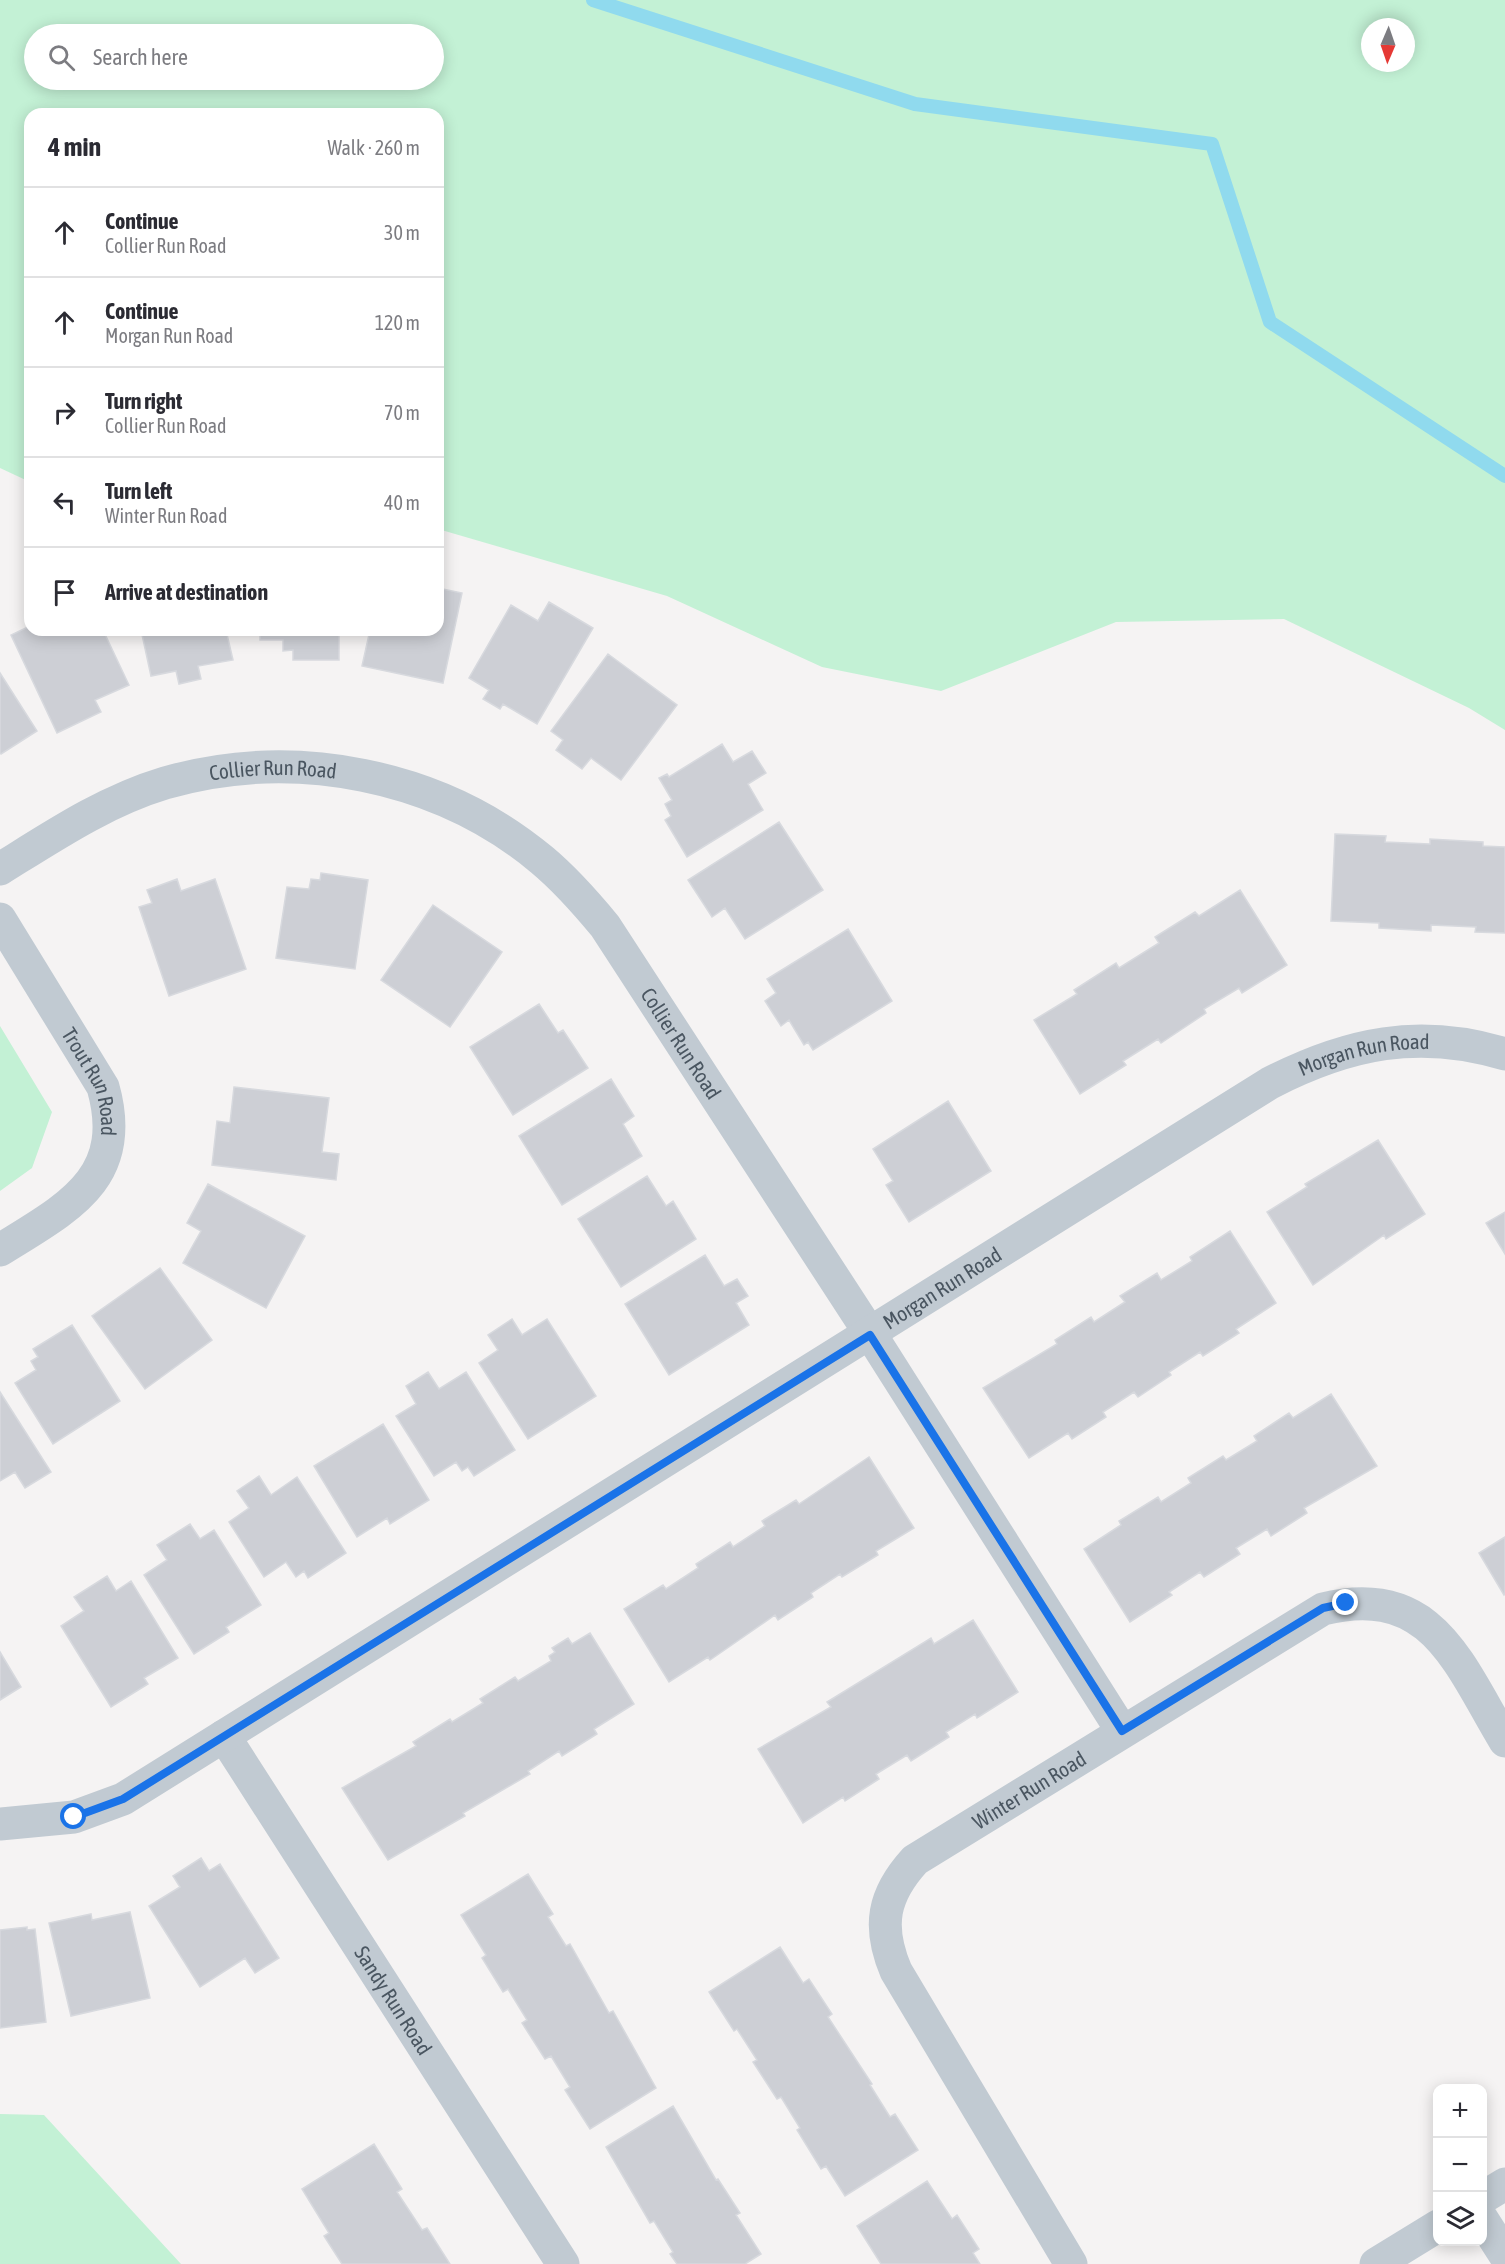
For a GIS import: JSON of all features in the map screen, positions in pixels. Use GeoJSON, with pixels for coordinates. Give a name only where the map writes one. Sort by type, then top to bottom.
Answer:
{"type":"FeatureCollection","features":[{"type":"Feature","properties":{"kind":"street","name":"Collier Run Road"},"geometry":{"type":"LineString","coordinates":[[0,869],[72,824],[111,804],[165,783],[222,771],[285,766],[347,772],[408,786],[467,811],[506,834],[542,860],[576,892],[605,926],[870,1335],[1122,1731]]}},
{"type":"Feature","properties":{"kind":"street","name":"Trout Run Road"},"geometry":{"type":"LineString","coordinates":[[0,920],[103,1087],[109,1110],[110,1132],[106,1155],[97,1176],[82,1194],[64,1210],[0,1250]]}},
{"type":"Feature","properties":{"kind":"street","name":"Morgan Run Road"},"geometry":{"type":"LineString","coordinates":[[224,1736],[870,1335],[1270,1083],[1311,1062],[1365,1046],[1421,1040],[1477,1046],[1505,1054]]}},
{"type":"Feature","properties":{"kind":"street","name":"Winter Run Road"},"geometry":{"type":"LineString","coordinates":[[1071,2264],[896,1971],[888,1952],[884,1931],[891,1892],[915,1860],[1323,1608],[1346,1603],[1369,1601],[1392,1606],[1414,1615],[1434,1630],[1450,1650],[1505,1741]]}},
{"type":"Feature","properties":{"kind":"street"},"geometry":{"type":"LineString","coordinates":[[0,1824],[74,1817],[123,1799],[224,1736]]}},
{"type":"Feature","properties":{"kind":"street","name":"Sandy Run Road"},"geometry":{"type":"LineString","coordinates":[[224,1736],[563,2264]]}},
{"type":"Feature","properties":{"kind":"street"},"geometry":{"type":"LineString","coordinates":[[1487,2195],[1505,2184]]}},
{"type":"Feature","properties":{"kind":"street"},"geometry":{"type":"LineString","coordinates":[[1487,2227],[1505,2255]]}},
{"type":"Feature","properties":{"kind":"street"},"geometry":{"type":"LineString","coordinates":[[1376,2264],[1414,2254],[1433,2231]]}},
{"type":"Feature","properties":{"kind":"green space"},"geometry":{"type":"Polygon","coordinates":[[[0,0],[1505,0],[1505,730],[1469,708],[1284,619],[1116,622],[941,691],[822,667],[667,596],[444,531],[444,108],[24,108],[24,479],[0,468],[0,0]]]}},
{"type":"Feature","properties":{"kind":"green space"},"geometry":{"type":"Polygon","coordinates":[[[0,1026],[52,1112],[32,1168],[0,1191],[0,1026]]]}},
{"type":"Feature","properties":{"kind":"green space"},"geometry":{"type":"Polygon","coordinates":[[[0,2114],[44,2115],[181,2264],[0,2264],[0,2114]]]}},
{"type":"Feature","properties":{"kind":"building"},"geometry":{"type":"Polygon","coordinates":[[[444,589],[462,593],[443,683],[362,666],[369,636],[444,636],[444,589]]]}},
{"type":"Feature","properties":{"kind":"building"},"geometry":{"type":"Polygon","coordinates":[[[549,602],[593,628],[537,724],[503,704],[500,709],[483,699],[489,690],[469,678],[511,605],[538,621],[549,602]]]}},
{"type":"Feature","properties":{"kind":"building"},"geometry":{"type":"Polygon","coordinates":[[[24,629],[24,636],[106,636],[129,685],[95,700],[101,712],[57,733],[11,635],[24,629]]]}},
{"type":"Feature","properties":{"kind":"building"},"geometry":{"type":"Polygon","coordinates":[[[142,636],[227,636],[233,660],[198,666],[201,679],[179,684],[176,671],[151,676],[142,636]]]}},
{"type":"Feature","properties":{"kind":"building"},"geometry":{"type":"Polygon","coordinates":[[[260,636],[339,636],[339,660],[293,660],[293,650],[283,651],[283,640],[260,640],[260,636]]]}},
{"type":"Feature","properties":{"kind":"building"},"geometry":{"type":"Polygon","coordinates":[[[608,654],[677,705],[621,780],[591,758],[582,769],[556,750],[563,740],[551,731],[608,654]]]}},
{"type":"Feature","properties":{"kind":"building"},"geometry":{"type":"Polygon","coordinates":[[[0,673],[37,731],[1,754],[0,753],[0,673]]]}},
{"type":"Feature","properties":{"kind":"building"},"geometry":{"type":"Polygon","coordinates":[[[722,744],[733,762],[752,751],[766,773],[748,784],[763,810],[687,857],[665,820],[671,816],[665,804],[672,800],[659,778],[667,774],[669,777],[722,744]]]}},
{"type":"Feature","properties":{"kind":"building"},"geometry":{"type":"Polygon","coordinates":[[[779,822],[823,890],[745,939],[725,908],[712,917],[688,880],[779,822]]]}},
{"type":"Feature","properties":{"kind":"building"},"geometry":{"type":"Polygon","coordinates":[[[1335,834],[1386,836],[1385,842],[1430,844],[1430,839],[1483,842],[1483,846],[1505,847],[1505,933],[1475,932],[1476,927],[1431,925],[1431,931],[1379,928],[1379,923],[1331,921],[1335,834]]]}},
{"type":"Feature","properties":{"kind":"building"},"geometry":{"type":"Polygon","coordinates":[[[321,873],[368,880],[355,969],[276,958],[287,887],[309,889],[311,879],[320,880],[321,873]]]}},
{"type":"Feature","properties":{"kind":"building"},"geometry":{"type":"Polygon","coordinates":[[[177,879],[181,891],[215,879],[246,969],[169,996],[139,907],[152,903],[147,890],[177,879]]]}},
{"type":"Feature","properties":{"kind":"building"},"geometry":{"type":"Polygon","coordinates":[[[1240,890],[1287,965],[1242,993],[1239,988],[1204,1009],[1206,1013],[1161,1043],[1158,1039],[1123,1061],[1126,1065],[1080,1094],[1034,1020],[1077,994],[1074,990],[1116,963],[1119,968],[1159,943],[1155,937],[1195,912],[1199,916],[1240,890]]]}},
{"type":"Feature","properties":{"kind":"building"},"geometry":{"type":"Polygon","coordinates":[[[433,905],[502,952],[450,1027],[381,980],[433,905]]]}},
{"type":"Feature","properties":{"kind":"building"},"geometry":{"type":"Polygon","coordinates":[[[848,929],[892,1001],[813,1050],[808,1042],[804,1045],[789,1020],[781,1026],[765,1001],[776,993],[767,979],[848,929]]]}},
{"type":"Feature","properties":{"kind":"building"},"geometry":{"type":"Polygon","coordinates":[[[539,1004],[558,1033],[563,1030],[588,1068],[513,1115],[470,1047],[539,1004]]]}},
{"type":"Feature","properties":{"kind":"building"},"geometry":{"type":"Polygon","coordinates":[[[611,1079],[634,1116],[623,1124],[642,1156],[562,1205],[519,1136],[611,1079]]]}},
{"type":"Feature","properties":{"kind":"building"},"geometry":{"type":"Polygon","coordinates":[[[234,1087],[329,1098],[322,1152],[339,1154],[336,1180],[212,1165],[217,1121],[230,1123],[234,1087]]]}},
{"type":"Feature","properties":{"kind":"building"},"geometry":{"type":"Polygon","coordinates":[[[948,1101],[991,1171],[909,1222],[886,1185],[893,1181],[873,1149],[948,1101]]]}},
{"type":"Feature","properties":{"kind":"building"},"geometry":{"type":"Polygon","coordinates":[[[1378,1140],[1425,1214],[1386,1239],[1384,1235],[1313,1285],[1267,1212],[1307,1187],[1305,1184],[1378,1140]]]}},
{"type":"Feature","properties":{"kind":"building"},"geometry":{"type":"Polygon","coordinates":[[[647,1176],[666,1206],[673,1201],[696,1239],[621,1287],[578,1219],[647,1176]]]}},
{"type":"Feature","properties":{"kind":"building"},"geometry":{"type":"Polygon","coordinates":[[[208,1184],[305,1236],[266,1308],[183,1263],[201,1231],[187,1223],[208,1184]]]}},
{"type":"Feature","properties":{"kind":"building"},"geometry":{"type":"Polygon","coordinates":[[[1505,1212],[1505,1254],[1486,1223],[1505,1212]]]}},
{"type":"Feature","properties":{"kind":"building"},"geometry":{"type":"Polygon","coordinates":[[[1230,1231],[1276,1303],[1236,1329],[1239,1333],[1203,1356],[1200,1352],[1169,1372],[1171,1375],[1138,1397],[1134,1392],[1103,1412],[1106,1417],[1072,1439],[1068,1433],[1029,1458],[983,1388],[1057,1344],[1055,1340],[1091,1317],[1094,1322],[1125,1302],[1120,1296],[1157,1273],[1161,1280],[1192,1261],[1190,1257],[1230,1231]]]}},
{"type":"Feature","properties":{"kind":"building"},"geometry":{"type":"Polygon","coordinates":[[[705,1255],[724,1286],[737,1279],[748,1296],[736,1303],[749,1325],[669,1375],[625,1304],[705,1255]]]}},
{"type":"Feature","properties":{"kind":"building"},"geometry":{"type":"Polygon","coordinates":[[[160,1268],[212,1340],[145,1389],[92,1316],[160,1268]]]}},
{"type":"Feature","properties":{"kind":"building"},"geometry":{"type":"Polygon","coordinates":[[[512,1319],[522,1335],[547,1319],[596,1396],[528,1439],[479,1363],[498,1350],[488,1335],[512,1319]]]}},
{"type":"Feature","properties":{"kind":"building"},"geometry":{"type":"Polygon","coordinates":[[[72,1325],[120,1401],[53,1444],[15,1383],[36,1370],[31,1361],[38,1357],[33,1349],[72,1325]]]}},
{"type":"Feature","properties":{"kind":"building"},"geometry":{"type":"Polygon","coordinates":[[[428,1372],[439,1389],[466,1372],[515,1450],[474,1476],[468,1467],[462,1471],[456,1462],[434,1476],[396,1416],[416,1404],[406,1386],[428,1372]]]}},
{"type":"Feature","properties":{"kind":"building"},"geometry":{"type":"Polygon","coordinates":[[[0,1392],[51,1472],[25,1488],[15,1472],[0,1481],[0,1392]]]}},
{"type":"Feature","properties":{"kind":"building"},"geometry":{"type":"Polygon","coordinates":[[[1331,1394],[1377,1466],[1304,1508],[1307,1513],[1271,1536],[1267,1529],[1236,1548],[1240,1554],[1204,1577],[1200,1572],[1169,1592],[1172,1595],[1130,1622],[1084,1549],[1121,1525],[1119,1521],[1158,1497],[1161,1502],[1191,1483],[1188,1478],[1223,1456],[1226,1460],[1257,1441],[1254,1436],[1289,1413],[1293,1418],[1331,1394]]]}},
{"type":"Feature","properties":{"kind":"building"},"geometry":{"type":"Polygon","coordinates":[[[383,1424],[429,1500],[390,1524],[387,1518],[357,1537],[314,1466],[383,1424]]]}},
{"type":"Feature","properties":{"kind":"building"},"geometry":{"type":"Polygon","coordinates":[[[869,1457],[914,1528],[876,1551],[878,1555],[842,1577],[840,1574],[811,1593],[813,1597],[778,1620],[775,1615],[710,1660],[708,1657],[669,1682],[624,1609],[663,1585],[666,1589],[698,1568],[696,1564],[730,1542],[733,1547],[765,1526],[762,1521],[796,1500],[799,1504],[869,1457]]]}},
{"type":"Feature","properties":{"kind":"building"},"geometry":{"type":"Polygon","coordinates":[[[259,1476],[271,1495],[297,1477],[346,1553],[308,1578],[304,1571],[296,1577],[286,1562],[264,1577],[229,1522],[249,1508],[237,1491],[259,1476]]]}},
{"type":"Feature","properties":{"kind":"building"},"geometry":{"type":"Polygon","coordinates":[[[190,1524],[200,1539],[214,1530],[261,1605],[226,1627],[229,1632],[194,1654],[144,1575],[167,1560],[157,1545],[190,1524]]]}},
{"type":"Feature","properties":{"kind":"building"},"geometry":{"type":"Polygon","coordinates":[[[1505,1537],[1505,1594],[1504,1595],[1479,1553],[1505,1537]]]}},
{"type":"Feature","properties":{"kind":"building"},"geometry":{"type":"Polygon","coordinates":[[[107,1576],[116,1591],[131,1581],[178,1658],[144,1678],[148,1684],[111,1707],[61,1626],[84,1611],[74,1597],[107,1576]]]}},
{"type":"Feature","properties":{"kind":"building"},"geometry":{"type":"Polygon","coordinates":[[[973,1620],[1018,1692],[977,1718],[975,1714],[946,1732],[949,1737],[911,1761],[907,1755],[876,1774],[879,1779],[845,1801],[843,1797],[803,1823],[758,1749],[831,1707],[827,1702],[931,1638],[934,1644],[973,1620]]]}},
{"type":"Feature","properties":{"kind":"building"},"geometry":{"type":"Polygon","coordinates":[[[590,1633],[634,1704],[594,1729],[597,1734],[562,1756],[559,1751],[528,1771],[530,1774],[463,1813],[465,1816],[388,1860],[342,1788],[416,1746],[413,1742],[450,1719],[452,1722],[483,1703],[480,1699],[515,1677],[518,1681],[551,1661],[549,1656],[555,1652],[552,1648],[568,1638],[572,1644],[590,1633]]]}},
{"type":"Feature","properties":{"kind":"building"},"geometry":{"type":"Polygon","coordinates":[[[0,1652],[21,1687],[0,1700],[0,1652]]]}},
{"type":"Feature","properties":{"kind":"building"},"geometry":{"type":"Polygon","coordinates":[[[201,1858],[209,1871],[220,1864],[279,1958],[255,1973],[245,1958],[200,1987],[149,1906],[180,1887],[173,1876],[201,1858]]]}},
{"type":"Feature","properties":{"kind":"building"},"geometry":{"type":"Polygon","coordinates":[[[528,1874],[553,1914],[548,1917],[566,1946],[570,1944],[609,2013],[613,2011],[656,2088],[590,2129],[565,2090],[570,2087],[551,2056],[545,2059],[522,2023],[527,2020],[508,1989],[503,1992],[482,1958],[486,1955],[461,1915],[528,1874]]]}},
{"type":"Feature","properties":{"kind":"building"},"geometry":{"type":"Polygon","coordinates":[[[130,1912],[150,1998],[71,2016],[49,1923],[91,1914],[92,1920],[130,1912]]]}},
{"type":"Feature","properties":{"kind":"building"},"geometry":{"type":"Polygon","coordinates":[[[27,1927],[27,1930],[35,1929],[46,2022],[0,2028],[0,1930],[27,1927]]]}},
{"type":"Feature","properties":{"kind":"building"},"geometry":{"type":"Polygon","coordinates":[[[780,1947],[803,1983],[809,1979],[832,2014],[828,2017],[872,2084],[870,2085],[890,2117],[895,2114],[918,2150],[845,2196],[826,2166],[821,2169],[797,2130],[800,2128],[781,2097],[777,2099],[753,2062],[757,2060],[737,2029],[734,2031],[709,1992],[780,1947]]]}},
{"type":"Feature","properties":{"kind":"building"},"geometry":{"type":"Polygon","coordinates":[[[673,2106],[716,2180],[718,2179],[740,2213],[736,2215],[761,2254],[745,2264],[677,2264],[670,2254],[673,2252],[654,2221],[650,2223],[606,2147],[673,2106]]]}},
{"type":"Feature","properties":{"kind":"building"},"geometry":{"type":"Polygon","coordinates":[[[374,2144],[402,2189],[397,2192],[422,2230],[427,2228],[450,2264],[342,2264],[324,2236],[329,2233],[302,2189],[374,2144]]]}},
{"type":"Feature","properties":{"kind":"building"},"geometry":{"type":"Polygon","coordinates":[[[927,2181],[952,2219],[957,2215],[979,2249],[973,2253],[980,2264],[881,2264],[857,2226],[927,2181]]]}},
{"type":"Feature","properties":{"kind":"waterway"},"geometry":{"type":"LineString","coordinates":[[593,0],[915,104],[1212,144],[1270,322],[1505,476]]}},
{"type":"Feature","properties":{"kind":"route"},"geometry":{"type":"LineString","coordinates":[[74,1817],[123,1799],[870,1335],[1122,1731],[1323,1608],[1346,1603]]}}]}
